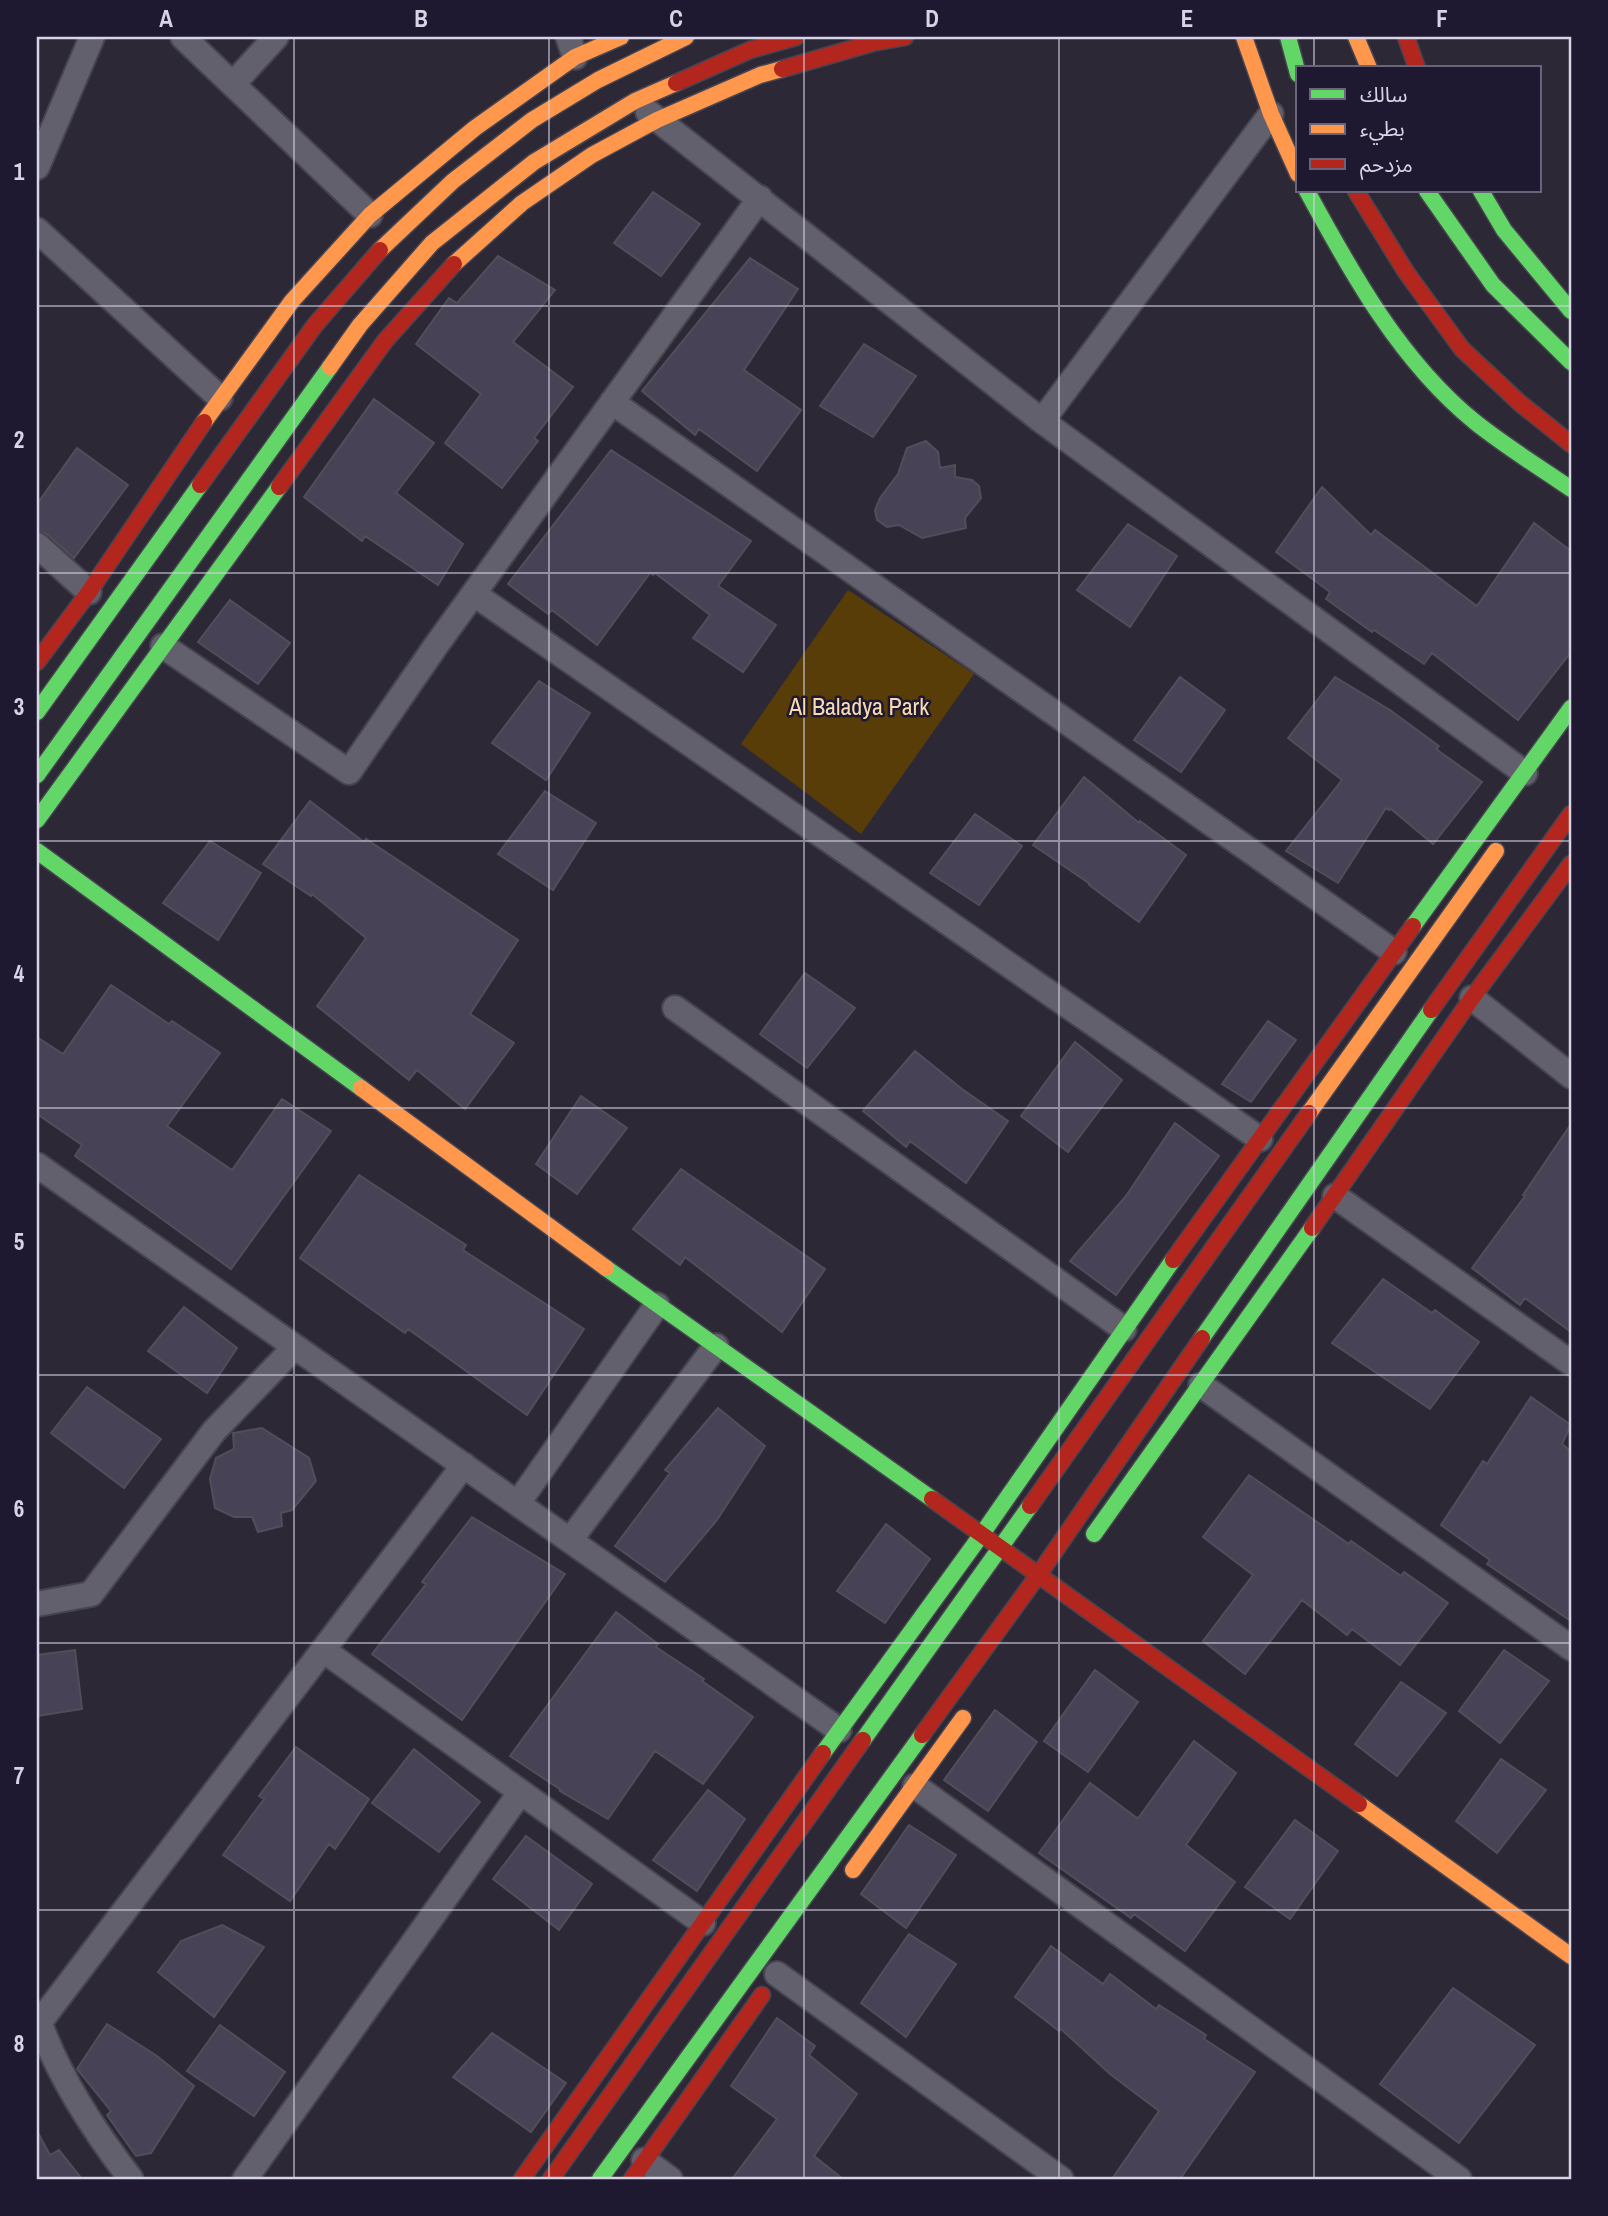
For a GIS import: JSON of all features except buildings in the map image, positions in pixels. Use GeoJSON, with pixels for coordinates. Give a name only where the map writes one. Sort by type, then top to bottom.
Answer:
{"type":"FeatureCollection","features":[{"type":"Feature","properties":{"kind":"main road"},"geometry":{"type":"LineString","coordinates":[[37,662],[89,592],[220,398],[292,301],[370,215],[572,47],[621,37]]}},
{"type":"Feature","properties":{"kind":"main road"},"geometry":{"type":"LineString","coordinates":[[37,712],[316,325],[384,245],[453,181],[532,120],[598,80],[686,37]]}},
{"type":"Feature","properties":{"kind":"main road"},"geometry":{"type":"LineString","coordinates":[[37,775],[360,325],[432,243],[534,162],[635,102],[750,50],[796,37]]}},
{"type":"Feature","properties":{"kind":"main road"},"geometry":{"type":"LineString","coordinates":[[37,820],[385,341],[457,260],[522,203],[592,155],[657,120],[760,75],[872,43],[905,37]]}},
{"type":"Feature","properties":{"kind":"main road"},"geometry":{"type":"LineString","coordinates":[[1244,37],[1271,114],[1296,170]]}},
{"type":"Feature","properties":{"kind":"main road"},"geometry":{"type":"LineString","coordinates":[[1288,37],[1296,67]]}},
{"type":"Feature","properties":{"kind":"main road"},"geometry":{"type":"LineString","coordinates":[[1356,37],[1368,66]]}},
{"type":"Feature","properties":{"kind":"main road"},"geometry":{"type":"LineString","coordinates":[[1406,37],[1416,66]]}},
{"type":"Feature","properties":{"kind":"main road"},"geometry":{"type":"LineString","coordinates":[[1308,192],[1346,263],[1394,334],[1437,387],[1475,422],[1571,489]]}},
{"type":"Feature","properties":{"kind":"main road"},"geometry":{"type":"LineString","coordinates":[[1357,192],[1406,272],[1462,349],[1521,404],[1571,444]]}},
{"type":"Feature","properties":{"kind":"main road"},"geometry":{"type":"LineString","coordinates":[[1428,192],[1493,285],[1571,362]]}},
{"type":"Feature","properties":{"kind":"main road"},"geometry":{"type":"LineString","coordinates":[[1481,192],[1504,230],[1571,311]]}},
{"type":"Feature","properties":{"kind":"main road"},"geometry":{"type":"LineString","coordinates":[[522,2179],[839,1730],[982,1534],[1124,1329],[1571,708]]}},
{"type":"Feature","properties":{"kind":"main road"},"geometry":{"type":"LineString","coordinates":[[600,2179],[1039,1574],[1370,1096],[1571,814]]}},
{"type":"Feature","properties":{"kind":"main road"},"geometry":{"type":"LineString","coordinates":[[551,2179],[1508,834]]}},
{"type":"Feature","properties":{"kind":"main road"},"geometry":{"type":"LineString","coordinates":[[37,851],[657,1305],[1039,1574],[1571,1956]]}},
{"type":"Feature","properties":{"kind":"main road"},"geometry":{"type":"LineString","coordinates":[[1089,1542],[1472,998],[1571,864]]}},
{"type":"Feature","properties":{"kind":"main road"},"geometry":{"type":"LineString","coordinates":[[842,1885],[970,1709]]}},
{"type":"Feature","properties":{"kind":"main road"},"geometry":{"type":"LineString","coordinates":[[638,2170],[781,1968]]}},
{"type":"Feature","properties":{"kind":"street"},"geometry":{"type":"LineString","coordinates":[[37,167],[92,37]]}},
{"type":"Feature","properties":{"kind":"street"},"geometry":{"type":"LineString","coordinates":[[183,37],[370,215]]}},
{"type":"Feature","properties":{"kind":"street"},"geometry":{"type":"LineString","coordinates":[[233,84],[276,37]]}},
{"type":"Feature","properties":{"kind":"street"},"geometry":{"type":"LineString","coordinates":[[635,102],[1042,421],[1525,773]]}},
{"type":"Feature","properties":{"kind":"street"},"geometry":{"type":"LineString","coordinates":[[1042,421],[1271,114]]}},
{"type":"Feature","properties":{"kind":"street"},"geometry":{"type":"LineString","coordinates":[[163,646],[349,772],[760,198]]}},
{"type":"Feature","properties":{"kind":"street"},"geometry":{"type":"LineString","coordinates":[[37,230],[220,398]]}},
{"type":"Feature","properties":{"kind":"street"},"geometry":{"type":"LineString","coordinates":[[612,402],[1394,952]]}},
{"type":"Feature","properties":{"kind":"street"},"geometry":{"type":"LineString","coordinates":[[37,545],[89,592]]}},
{"type":"Feature","properties":{"kind":"street"},"geometry":{"type":"LineString","coordinates":[[474,594],[1260,1139]]}},
{"type":"Feature","properties":{"kind":"street"},"geometry":{"type":"LineString","coordinates":[[1472,998],[1571,1076]]}},
{"type":"Feature","properties":{"kind":"street"},"geometry":{"type":"LineString","coordinates":[[675,1008],[1124,1329]]}},
{"type":"Feature","properties":{"kind":"street"},"geometry":{"type":"LineString","coordinates":[[40,1177],[295,1347],[839,1730]]}},
{"type":"Feature","properties":{"kind":"street"},"geometry":{"type":"LineString","coordinates":[[1335,1196],[1571,1363]]}},
{"type":"Feature","properties":{"kind":"street"},"geometry":{"type":"LineString","coordinates":[[518,1503],[657,1305]]}},
{"type":"Feature","properties":{"kind":"street"},"geometry":{"type":"LineString","coordinates":[[570,1540],[716,1346]]}},
{"type":"Feature","properties":{"kind":"street"},"geometry":{"type":"LineString","coordinates":[[37,1604],[90,1594],[214,1431],[295,1347]]}},
{"type":"Feature","properties":{"kind":"street"},"geometry":{"type":"LineString","coordinates":[[1201,1385],[1571,1648]]}},
{"type":"Feature","properties":{"kind":"street"},"geometry":{"type":"LineString","coordinates":[[131,2179],[97,2134],[45,2040],[38,2019],[464,1465]]}},
{"type":"Feature","properties":{"kind":"street"},"geometry":{"type":"LineString","coordinates":[[323,1650],[703,1923]]}},
{"type":"Feature","properties":{"kind":"street"},"geometry":{"type":"LineString","coordinates":[[915,1786],[1459,2179]]}},
{"type":"Feature","properties":{"kind":"street"},"geometry":{"type":"LineString","coordinates":[[245,2179],[520,1793]]}},
{"type":"Feature","properties":{"kind":"street"},"geometry":{"type":"LineString","coordinates":[[781,1968],[1061,2179]]}},
{"type":"Feature","properties":{"kind":"street"},"geometry":{"type":"LineString","coordinates":[[638,2170],[670,2179]]}},
{"type":"Feature","properties":{"kind":"green space","name":"Al Baladya Park"},"geometry":{"type":"Polygon","coordinates":[[[848,590],[974,674],[861,834],[741,744],[848,590]]]}},
{"type":"Feature","properties":{"kind":"traffic: fast"},"geometry":{"type":"LineString","coordinates":[[1288,37],[1296,67]]}},
{"type":"Feature","properties":{"kind":"traffic: fast"},"geometry":{"type":"LineString","coordinates":[[1308,192],[1360,285],[1424,372],[1475,422],[1571,489]]}},
{"type":"Feature","properties":{"kind":"traffic: fast"},"geometry":{"type":"LineString","coordinates":[[1428,192],[1493,285],[1571,362]]}},
{"type":"Feature","properties":{"kind":"traffic: fast"},"geometry":{"type":"LineString","coordinates":[[1482,192],[1504,230],[1571,311]]}},
{"type":"Feature","properties":{"kind":"traffic: fast"},"geometry":{"type":"LineString","coordinates":[[37,775],[330,367]]}},
{"type":"Feature","properties":{"kind":"traffic: fast"},"geometry":{"type":"LineString","coordinates":[[37,712],[200,485]]}},
{"type":"Feature","properties":{"kind":"traffic: fast"},"geometry":{"type":"LineString","coordinates":[[37,820],[279,487]]}},
{"type":"Feature","properties":{"kind":"traffic: fast"},"geometry":{"type":"LineString","coordinates":[[1413,926],[1571,708]]}},
{"type":"Feature","properties":{"kind":"traffic: fast"},"geometry":{"type":"LineString","coordinates":[[37,851],[361,1088]]}},
{"type":"Feature","properties":{"kind":"traffic: fast"},"geometry":{"type":"LineString","coordinates":[[1202,1338],[1431,1010]]}},
{"type":"Feature","properties":{"kind":"traffic: fast"},"geometry":{"type":"LineString","coordinates":[[1094,1534],[1312,1228]]}},
{"type":"Feature","properties":{"kind":"traffic: fast"},"geometry":{"type":"LineString","coordinates":[[823,1753],[982,1534],[1173,1260]]}},
{"type":"Feature","properties":{"kind":"traffic: fast"},"geometry":{"type":"LineString","coordinates":[[606,1268],[932,1499]]}},
{"type":"Feature","properties":{"kind":"traffic: fast"},"geometry":{"type":"LineString","coordinates":[[863,1740],[1030,1506]]}},
{"type":"Feature","properties":{"kind":"traffic: fast"},"geometry":{"type":"LineString","coordinates":[[600,2179],[922,1735]]}},
{"type":"Feature","properties":{"kind":"traffic: slow"},"geometry":{"type":"LineString","coordinates":[[204,422],[292,301],[370,215],[475,128],[575,57],[621,37]]}},
{"type":"Feature","properties":{"kind":"traffic: slow"},"geometry":{"type":"LineString","coordinates":[[380,250],[453,181],[532,120],[598,80],[686,37]]}},
{"type":"Feature","properties":{"kind":"traffic: slow"},"geometry":{"type":"LineString","coordinates":[[1244,37],[1271,114],[1296,170]]}},
{"type":"Feature","properties":{"kind":"traffic: slow"},"geometry":{"type":"LineString","coordinates":[[1356,37],[1368,66]]}},
{"type":"Feature","properties":{"kind":"traffic: slow"},"geometry":{"type":"LineString","coordinates":[[454,264],[522,203],[592,155],[657,120],[760,75],[782,69]]}},
{"type":"Feature","properties":{"kind":"traffic: slow"},"geometry":{"type":"LineString","coordinates":[[330,367],[360,325],[432,243],[534,162],[635,101],[676,83]]}},
{"type":"Feature","properties":{"kind":"traffic: slow"},"geometry":{"type":"LineString","coordinates":[[1309,1113],[1496,851]]}},
{"type":"Feature","properties":{"kind":"traffic: slow"},"geometry":{"type":"LineString","coordinates":[[361,1088],[606,1268]]}},
{"type":"Feature","properties":{"kind":"traffic: slow"},"geometry":{"type":"LineString","coordinates":[[853,1870],[963,1718]]}},
{"type":"Feature","properties":{"kind":"traffic: slow"},"geometry":{"type":"LineString","coordinates":[[1359,1804],[1571,1956]]}},
{"type":"Feature","properties":{"kind":"traffic: jam"},"geometry":{"type":"LineString","coordinates":[[676,83],[750,50],[796,37]]}},
{"type":"Feature","properties":{"kind":"traffic: jam"},"geometry":{"type":"LineString","coordinates":[[782,69],[872,43],[905,37]]}},
{"type":"Feature","properties":{"kind":"traffic: jam"},"geometry":{"type":"LineString","coordinates":[[1406,37],[1416,66]]}},
{"type":"Feature","properties":{"kind":"traffic: jam"},"geometry":{"type":"LineString","coordinates":[[1357,192],[1406,272],[1462,349],[1521,404],[1571,444]]}},
{"type":"Feature","properties":{"kind":"traffic: jam"},"geometry":{"type":"LineString","coordinates":[[200,485],[315,325],[380,250]]}},
{"type":"Feature","properties":{"kind":"traffic: jam"},"geometry":{"type":"LineString","coordinates":[[279,487],[385,341],[454,264]]}},
{"type":"Feature","properties":{"kind":"traffic: jam"},"geometry":{"type":"LineString","coordinates":[[37,662],[89,592],[204,422]]}},
{"type":"Feature","properties":{"kind":"traffic: jam"},"geometry":{"type":"LineString","coordinates":[[1431,1010],[1571,814]]}},
{"type":"Feature","properties":{"kind":"traffic: jam"},"geometry":{"type":"LineString","coordinates":[[1312,1228],[1472,998],[1571,864]]}},
{"type":"Feature","properties":{"kind":"traffic: jam"},"geometry":{"type":"LineString","coordinates":[[1173,1260],[1413,926]]}},
{"type":"Feature","properties":{"kind":"traffic: jam"},"geometry":{"type":"LineString","coordinates":[[1030,1506],[1309,1113]]}},
{"type":"Feature","properties":{"kind":"traffic: jam"},"geometry":{"type":"LineString","coordinates":[[922,1735],[1039,1574],[1202,1338]]}},
{"type":"Feature","properties":{"kind":"traffic: jam"},"geometry":{"type":"LineString","coordinates":[[932,1499],[1359,1804]]}},
{"type":"Feature","properties":{"kind":"traffic: jam"},"geometry":{"type":"LineString","coordinates":[[551,2179],[863,1740]]}},
{"type":"Feature","properties":{"kind":"traffic: jam"},"geometry":{"type":"LineString","coordinates":[[522,2179],[823,1753]]}},
{"type":"Feature","properties":{"kind":"traffic: jam"},"geometry":{"type":"LineString","coordinates":[[632,2179],[762,1995]]}}]}
